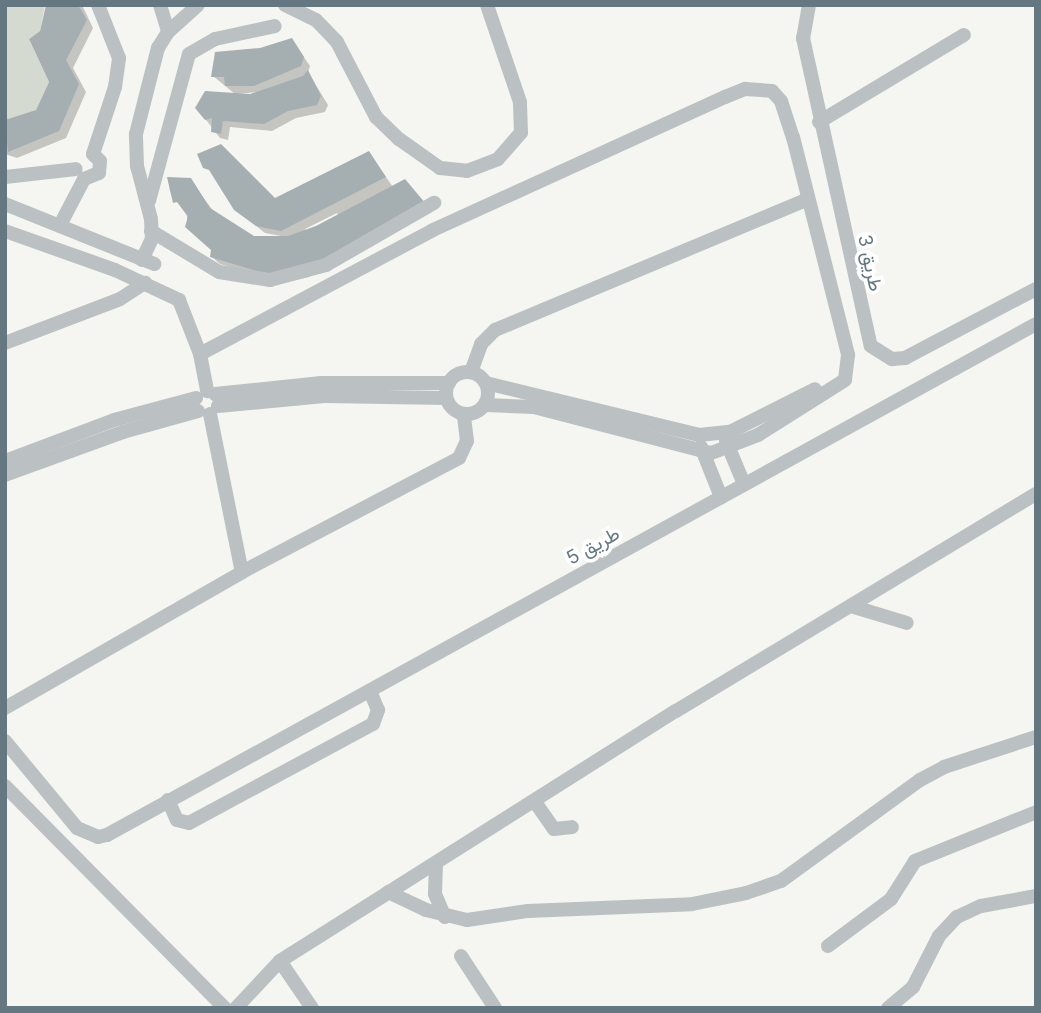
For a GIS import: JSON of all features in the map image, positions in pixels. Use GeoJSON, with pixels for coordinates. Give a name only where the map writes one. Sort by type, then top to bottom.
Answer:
{"type":"FeatureCollection","features":[{"type":"Feature","properties":{"kind":"street"},"geometry":{"type":"LineString","coordinates":[[5,177],[80,174],[93,178],[100,170],[93,153],[115,87],[119,58],[98,5]]}},
{"type":"Feature","properties":{"kind":"street"},"geometry":{"type":"LineString","coordinates":[[160,5],[168,32]]}},
{"type":"Feature","properties":{"kind":"street"},"geometry":{"type":"LineString","coordinates":[[5,204],[148,262],[151,231],[149,201],[137,166],[136,134],[154,59],[168,32],[198,5]]}},
{"type":"Feature","properties":{"kind":"street"},"geometry":{"type":"LineString","coordinates":[[285,5],[316,20],[337,42],[370,108],[399,139],[440,168],[467,171],[498,159],[521,133],[520,103],[487,5]]}},
{"type":"Feature","properties":{"kind":"street","name":"طريق 3"},"geometry":{"type":"LineString","coordinates":[[809,5],[803,38],[819,122],[866,334],[880,355],[905,358],[1036,289]]}},
{"type":"Feature","properties":{"kind":"street"},"geometry":{"type":"LineString","coordinates":[[149,201],[189,54],[215,39],[275,26]]}},
{"type":"Feature","properties":{"kind":"street"},"geometry":{"type":"LineString","coordinates":[[819,122],[964,35]]}},
{"type":"Feature","properties":{"kind":"street"},"geometry":{"type":"LineString","coordinates":[[200,354],[433,230],[745,89],[772,92],[781,102],[849,369],[841,384],[727,450],[702,452],[534,407],[486,405],[464,415]]}},
{"type":"Feature","properties":{"kind":"street"},"geometry":{"type":"LineString","coordinates":[[60,225],[80,174],[79,158],[93,153]]}},
{"type":"Feature","properties":{"kind":"street"},"geometry":{"type":"LineString","coordinates":[[471,372],[481,344],[502,327],[807,199]]}},
{"type":"Feature","properties":{"kind":"street"},"geometry":{"type":"LineString","coordinates":[[151,231],[219,272],[270,280],[326,265],[434,203]]}},
{"type":"Feature","properties":{"kind":"street"},"geometry":{"type":"LineString","coordinates":[[5,231],[145,283],[179,300],[200,354],[207,402],[242,572]]}},
{"type":"Feature","properties":{"kind":"street"},"geometry":{"type":"LineString","coordinates":[[5,343],[132,294],[145,283]]}},
{"type":"Feature","properties":{"kind":"street","name":"طريق 5"},"geometry":{"type":"LineString","coordinates":[[5,741],[65,817],[88,834],[107,835],[1036,324]]}},
{"type":"Feature","properties":{"kind":"street"},"geometry":{"type":"LineString","coordinates":[[446,398],[449,383],[458,374],[471,372],[486,383],[699,435],[724,433],[849,369]]}},
{"type":"Feature","properties":{"kind":"street"},"geometry":{"type":"LineString","coordinates":[[5,461],[35,455],[207,402],[321,383],[449,383]]}},
{"type":"Feature","properties":{"kind":"street"},"geometry":{"type":"LineString","coordinates":[[486,383],[486,405]]}},
{"type":"Feature","properties":{"kind":"street"},"geometry":{"type":"LineString","coordinates":[[5,708],[242,572],[459,458],[467,441],[464,415],[446,398],[325,396],[207,402]]}},
{"type":"Feature","properties":{"kind":"street"},"geometry":{"type":"LineString","coordinates":[[724,433],[727,450],[744,485]]}},
{"type":"Feature","properties":{"kind":"street"},"geometry":{"type":"LineString","coordinates":[[699,435],[702,452],[721,497]]}},
{"type":"Feature","properties":{"kind":"street"},"geometry":{"type":"LineString","coordinates":[[5,475],[35,455]]}},
{"type":"Feature","properties":{"kind":"street"},"geometry":{"type":"LineString","coordinates":[[236,1008],[280,961],[676,711],[854,607],[1036,495]]}},
{"type":"Feature","properties":{"kind":"street"},"geometry":{"type":"LineString","coordinates":[[854,607],[907,623]]}},
{"type":"Feature","properties":{"kind":"street"},"geometry":{"type":"LineString","coordinates":[[168,800],[177,820],[189,823],[361,730],[378,716],[370,691]]}},
{"type":"Feature","properties":{"kind":"street"},"geometry":{"type":"LineString","coordinates":[[388,892],[445,917],[467,920],[528,911],[692,904],[755,891],[781,881],[920,780],[963,760],[1036,737]]}},
{"type":"Feature","properties":{"kind":"street"},"geometry":{"type":"LineString","coordinates":[[5,786],[225,1008]]}},
{"type":"Feature","properties":{"kind":"street"},"geometry":{"type":"LineString","coordinates":[[535,802],[554,829],[572,827]]}},
{"type":"Feature","properties":{"kind":"street"},"geometry":{"type":"LineString","coordinates":[[828,946],[891,899],[915,861],[1036,812]]}},
{"type":"Feature","properties":{"kind":"street"},"geometry":{"type":"LineString","coordinates":[[436,864],[435,894],[445,917]]}},
{"type":"Feature","properties":{"kind":"street"},"geometry":{"type":"LineString","coordinates":[[888,1008],[913,987],[939,936],[957,917],[981,906],[1036,897]]}},
{"type":"Feature","properties":{"kind":"street"},"geometry":{"type":"LineString","coordinates":[[461,956],[495,1008]]}},
{"type":"Feature","properties":{"kind":"street"},"geometry":{"type":"LineString","coordinates":[[280,961],[312,1008]]}},
{"type":"Feature","properties":{"kind":"shaded area"},"geometry":{"type":"Polygon","coordinates":[[[5,5],[45,5],[40,31],[29,39],[49,82],[36,110],[9,121],[5,120],[5,5]]]}},
{"type":"Feature","properties":{"kind":"building"},"geometry":{"type":"Polygon","coordinates":[[[46,5],[78,5],[87,20],[66,60],[79,84],[59,131],[8,152],[5,120],[36,110],[49,82],[29,39],[40,31],[46,5]]]}},
{"type":"Feature","properties":{"kind":"building"},"geometry":{"type":"Polygon","coordinates":[[[292,38],[304,57],[301,66],[254,86],[225,86],[224,77],[211,77],[215,52],[260,48],[292,38]]]}},
{"type":"Feature","properties":{"kind":"building"},"geometry":{"type":"Polygon","coordinates":[[[308,70],[321,96],[317,105],[288,111],[264,124],[223,121],[221,134],[211,132],[212,118],[205,120],[195,108],[205,91],[250,94],[303,76],[308,70]]]}},
{"type":"Feature","properties":{"kind":"building"},"geometry":{"type":"Polygon","coordinates":[[[221,144],[275,198],[369,151],[386,177],[281,231],[256,226],[234,210],[209,170],[203,168],[197,154],[221,144]]]}},
{"type":"Feature","properties":{"kind":"building"},"geometry":{"type":"Polygon","coordinates":[[[167,177],[191,178],[210,208],[254,236],[288,236],[316,226],[405,179],[426,204],[302,270],[273,276],[210,257],[211,250],[185,227],[188,216],[177,202],[173,203],[167,177]]]}}]}
